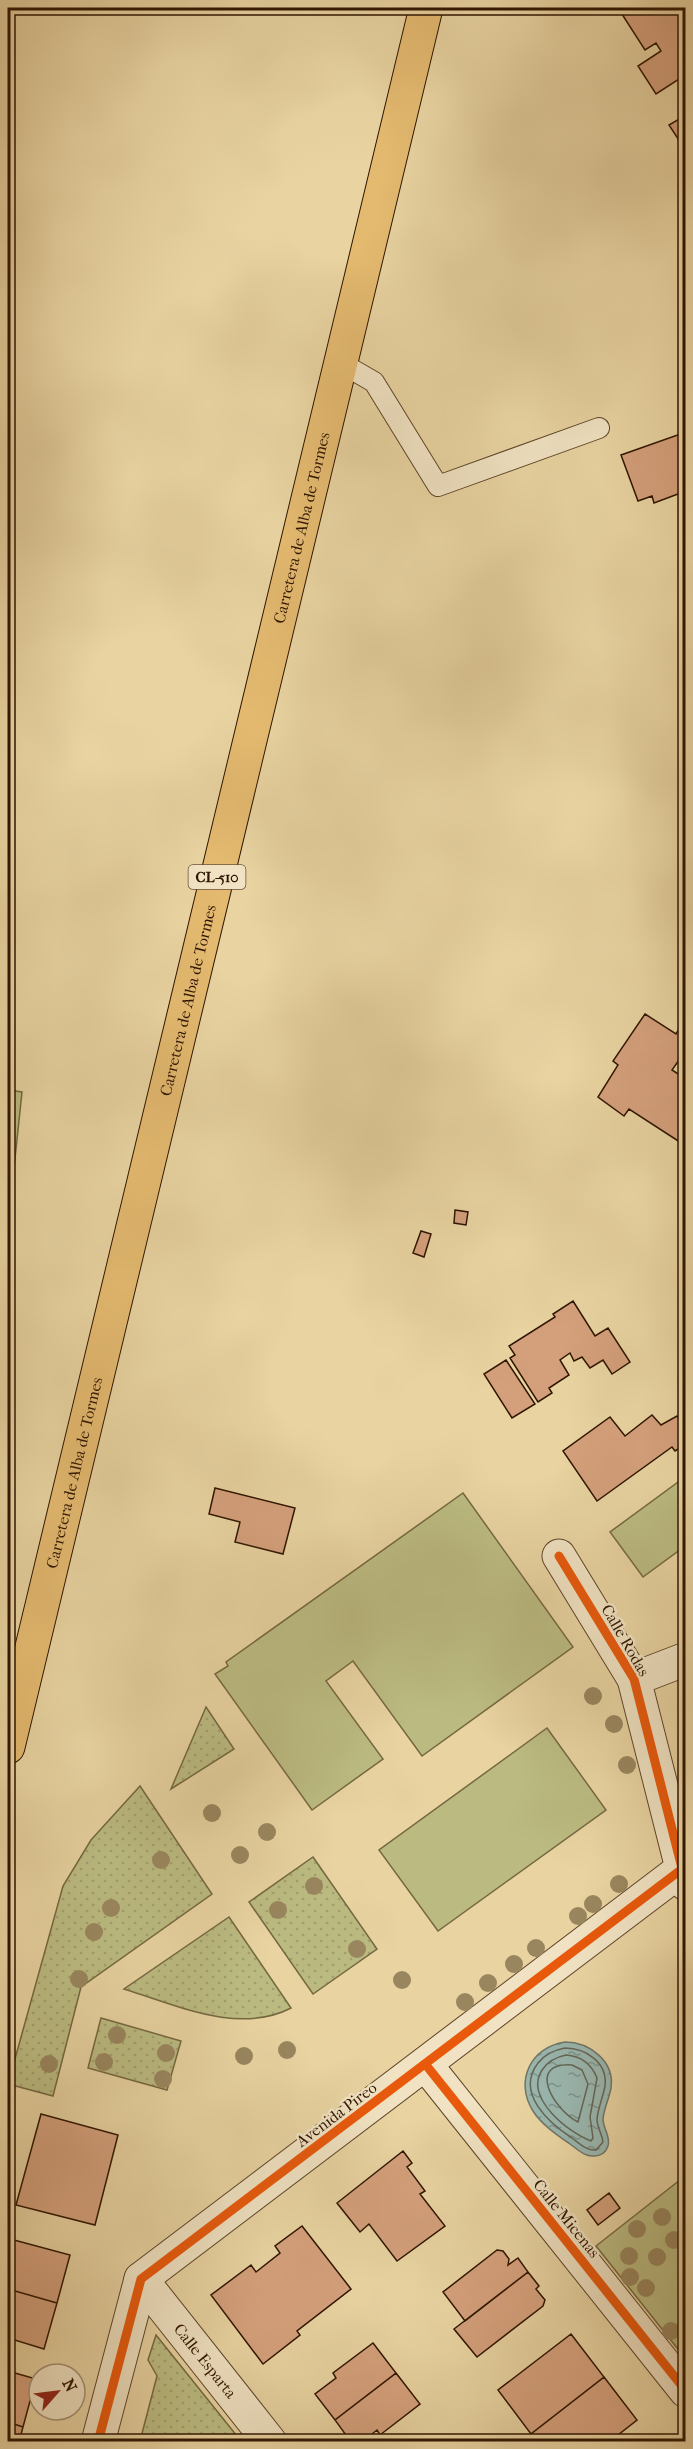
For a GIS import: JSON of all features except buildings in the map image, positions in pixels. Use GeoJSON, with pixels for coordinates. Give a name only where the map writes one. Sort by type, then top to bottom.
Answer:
{"type":"FeatureCollection","features":[{"type":"Feature","properties":{"kind":"main road","name":"Carretera de Alba de Tormes"},"geometry":{"type":"LineString","coordinates":[[8,1747],[426,8]]}},
{"type":"Feature","properties":{"kind":"street","name":"Calle Rodas"},"geometry":{"type":"LineString","coordinates":[[559,1556],[634,1679],[684,1877]]}},
{"type":"Feature","properties":{"kind":"street"},"geometry":{"type":"LineString","coordinates":[[634,1679],[686,1659]]}},
{"type":"Feature","properties":{"kind":"street","name":"Avenida Pireo"},"geometry":{"type":"LineString","coordinates":[[141,2279],[426,2065],[684,1877]]}},
{"type":"Feature","properties":{"kind":"street","name":"Calle Micenas"},"geometry":{"type":"LineString","coordinates":[[426,2065],[686,2391]]}},
{"type":"Feature","properties":{"kind":"street"},"geometry":{"type":"LineString","coordinates":[[98,2442],[141,2279]]}},
{"type":"Feature","properties":{"kind":"street","name":"Calle Esparta"},"geometry":{"type":"LineString","coordinates":[[141,2279],[270,2442]]}},
{"type":"Feature","properties":{"kind":"lane"},"geometry":{"type":"LineString","coordinates":[[341,363],[374,382],[438,486],[599,428]]}},
{"type":"Feature","properties":{"kind":"green space"},"geometry":{"type":"Polygon","coordinates":[[[8,1090],[22,1092],[8,1225],[8,1090]]]}},
{"type":"Feature","properties":{"kind":"green space"},"geometry":{"type":"Polygon","coordinates":[[[685,1477],[685,1546],[643,1577],[610,1532],[685,1477]]]}},
{"type":"Feature","properties":{"kind":"green space"},"geometry":{"type":"Polygon","coordinates":[[[463,1493],[573,1647],[422,1756],[353,1661],[326,1681],[383,1759],[312,1810],[215,1674],[228,1666],[226,1662],[463,1493]]]}},
{"type":"Feature","properties":{"kind":"green space"},"geometry":{"type":"Polygon","coordinates":[[[206,1707],[234,1749],[171,1789],[206,1707]]]}},
{"type":"Feature","properties":{"kind":"green space"},"geometry":{"type":"Polygon","coordinates":[[[547,1728],[606,1810],[438,1931],[379,1850],[547,1728]]]}},
{"type":"Feature","properties":{"kind":"green space"},"geometry":{"type":"Polygon","coordinates":[[[140,1786],[212,1894],[81,1987],[53,2096],[8,2084],[63,1886],[91,1840],[140,1786]]]}},
{"type":"Feature","properties":{"kind":"green space"},"geometry":{"type":"Polygon","coordinates":[[[313,1857],[377,1949],[313,1994],[249,1902],[313,1857]]]}},
{"type":"Feature","properties":{"kind":"green space"},"geometry":{"type":"Polygon","coordinates":[[[229,1917],[291,2008],[271,2016],[250,2019],[229,2018],[186,2009],[124,1989],[229,1917]]]}},
{"type":"Feature","properties":{"kind":"green space"},"geometry":{"type":"Polygon","coordinates":[[[101,2018],[181,2041],[167,2090],[88,2068],[101,2018]]]}},
{"type":"Feature","properties":{"kind":"green space"},"geometry":{"type":"Polygon","coordinates":[[[685,2176],[685,2358],[596,2246],[685,2176]]]}},
{"type":"Feature","properties":{"kind":"green space"},"geometry":{"type":"Polygon","coordinates":[[[156,2335],[241,2441],[140,2441],[157,2376],[148,2360],[156,2335]]]}},
{"type":"Feature","properties":{"kind":"water"},"geometry":{"type":"Polygon","coordinates":[[[565,2042],[591,2049],[599,2055],[609,2069],[611,2088],[603,2119],[609,2142],[606,2150],[599,2155],[584,2154],[555,2133],[536,2116],[528,2100],[525,2088],[529,2067],[543,2051],[565,2042]]]}},
{"type":"Feature","properties":{"kind":"cycle path"},"geometry":{"type":"LineString","coordinates":[[559,1556],[634,1679],[686,1884]]}},
{"type":"Feature","properties":{"kind":"cycle path"},"geometry":{"type":"LineString","coordinates":[[98,2442],[141,2279],[682,1869]]}},
{"type":"Feature","properties":{"kind":"cycle path"},"geometry":{"type":"LineString","coordinates":[[426,2065],[686,2391]]}}]}
